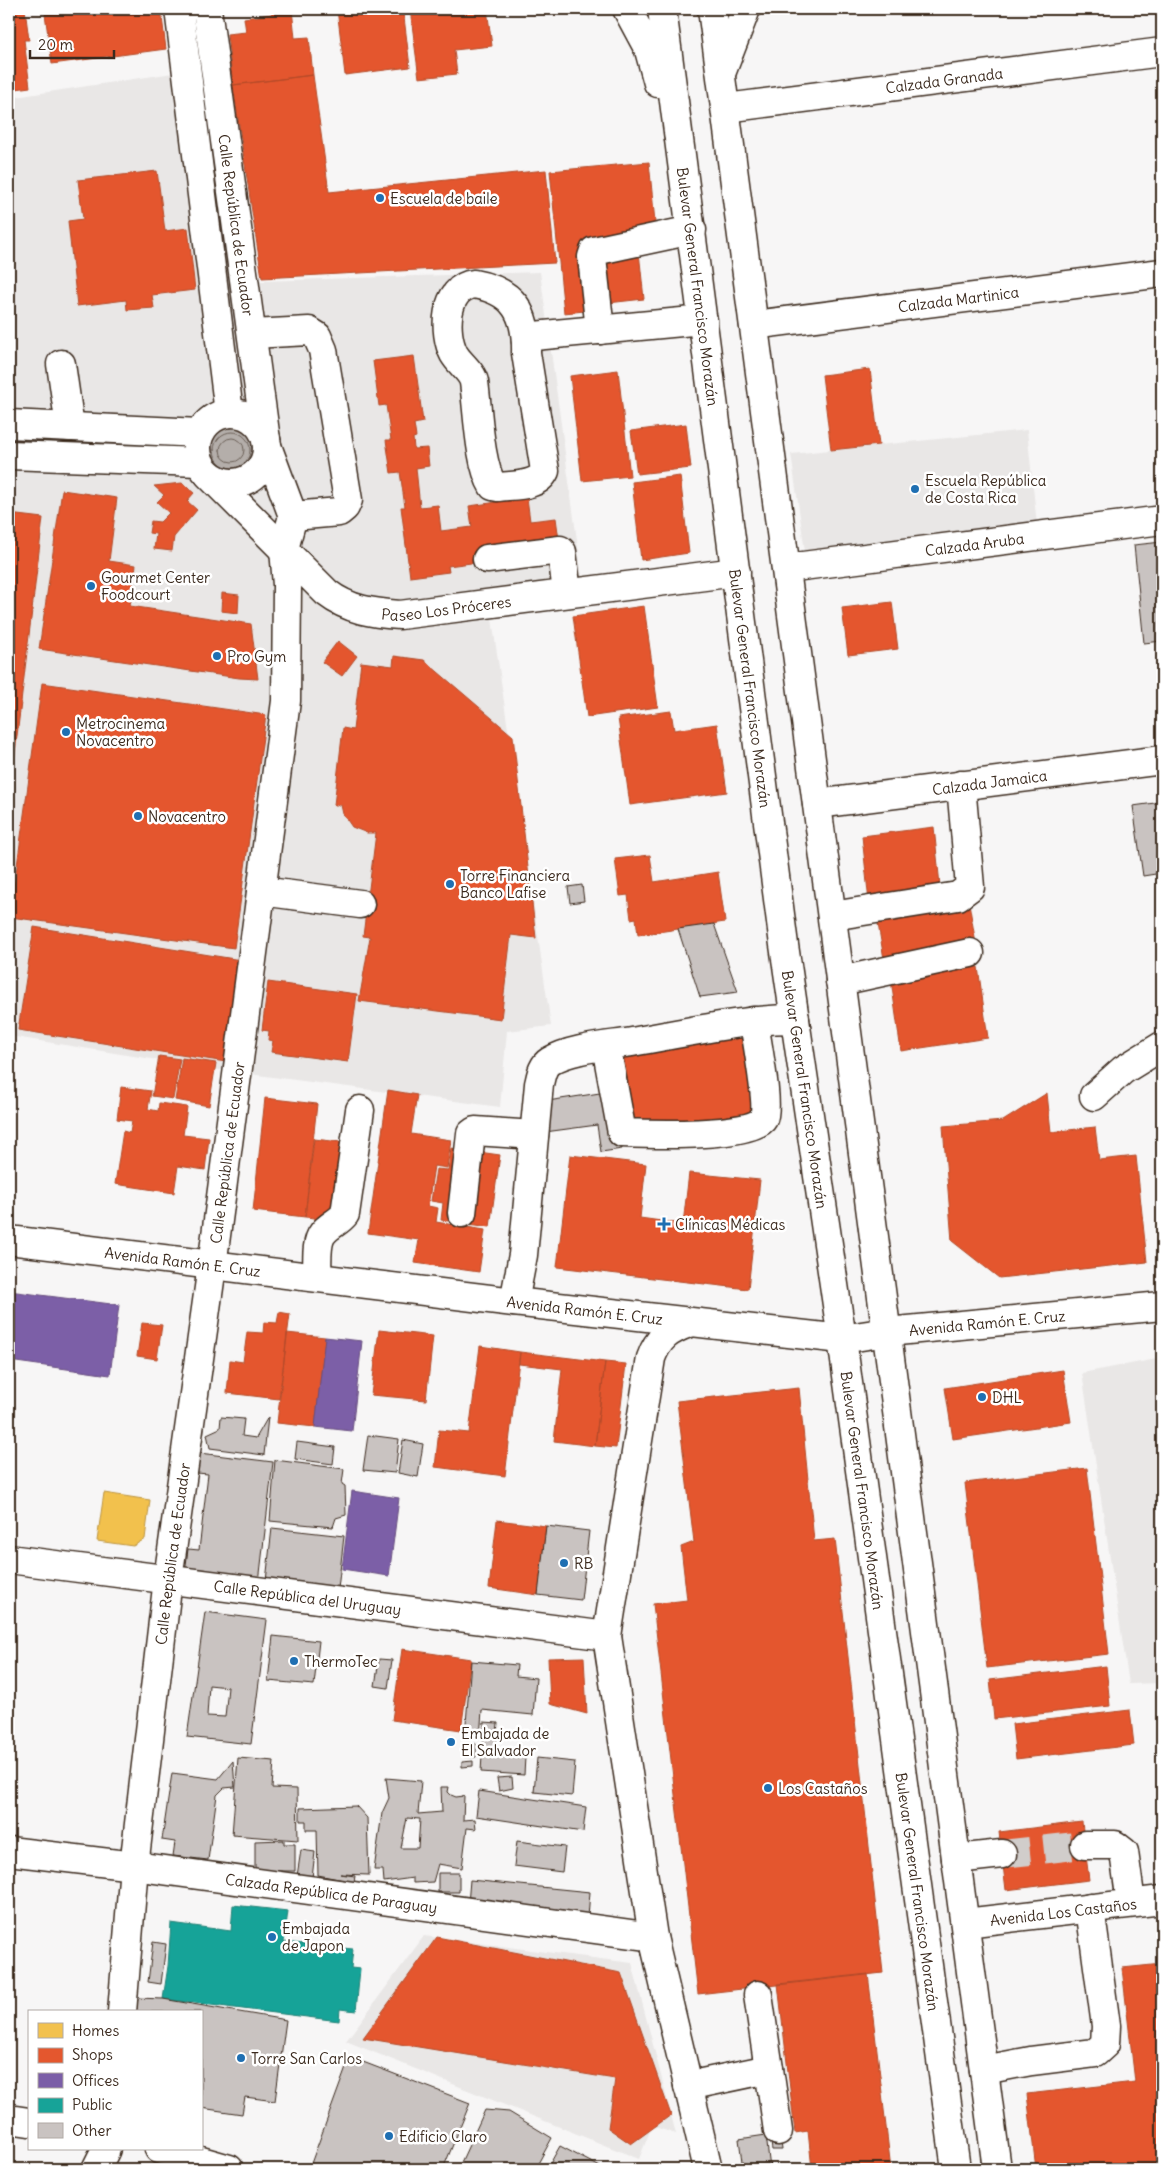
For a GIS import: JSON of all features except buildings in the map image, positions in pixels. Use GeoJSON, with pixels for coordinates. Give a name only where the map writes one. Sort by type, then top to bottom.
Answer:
{"type":"FeatureCollection","features":[{"type":"Feature","properties":{"kind":"street","name":"Calle República de Ecuador"},"geometry":{"type":"LineString","coordinates":[[180,9],[230,413]]}},
{"type":"Feature","properties":{"kind":"street","name":"Calle República de Ecuador"},"geometry":{"type":"LineString","coordinates":[[122,2010],[134,1866],[168,1579],[212,1266],[286,701],[287,585],[284,549],[293,516],[267,443],[207,9]]}},
{"type":"Feature","properties":{"kind":"street"},"geometry":{"type":"LineString","coordinates":[[611,9],[649,50]]}},
{"type":"Feature","properties":{"kind":"street"},"geometry":{"type":"LineString","coordinates":[[627,9],[649,50],[686,183]]}},
{"type":"Feature","properties":{"kind":"street","name":"Bulevar General Francisco Morazán"},"geometry":{"type":"LineString","coordinates":[[662,9],[795,1019],[842,1339],[956,2169]]}},
{"type":"Feature","properties":{"kind":"street"},"geometry":{"type":"LineString","coordinates":[[712,9],[722,72],[997,2169]]}},
{"type":"Feature","properties":{"kind":"street"},"geometry":{"type":"LineString","coordinates":[[722,72],[746,9]]}},
{"type":"Feature","properties":{"kind":"street","name":"Calzada Granada"},"geometry":{"type":"LineString","coordinates":[[726,108],[1162,52]]}},
{"type":"Feature","properties":{"kind":"street"},"geometry":{"type":"LineString","coordinates":[[600,330],[592,262],[594,251],[692,230]]}},
{"type":"Feature","properties":{"kind":"street","name":"Calzada Martinica"},"geometry":{"type":"LineString","coordinates":[[754,325],[1162,273]]}},
{"type":"Feature","properties":{"kind":"street"},"geometry":{"type":"LineString","coordinates":[[474,284],[500,291],[510,298],[519,311],[526,341],[526,353],[545,471],[542,477],[535,482],[493,486],[483,453],[473,378],[454,353],[450,344],[448,319],[450,304],[456,293],[467,285],[474,284]]}},
{"type":"Feature","properties":{"kind":"street"},"geometry":{"type":"LineString","coordinates":[[526,341],[534,336],[703,320]]}},
{"type":"Feature","properties":{"kind":"street"},"geometry":{"type":"LineString","coordinates":[[252,334],[309,331],[317,336],[323,350],[348,500],[340,512],[293,516]]}},
{"type":"Feature","properties":{"kind":"street"},"geometry":{"type":"LineString","coordinates":[[61,364],[70,427]]}},
{"type":"Feature","properties":{"kind":"street"},"geometry":{"type":"LineString","coordinates":[[230,413],[239,413],[256,423],[267,443],[266,458],[261,468],[252,477],[242,482],[231,484],[219,481],[204,468],[197,442],[200,433],[212,419],[230,413]]}},
{"type":"Feature","properties":{"kind":"street"},"geometry":{"type":"LineString","coordinates":[[9,424],[200,433]]}},
{"type":"Feature","properties":{"kind":"street"},"geometry":{"type":"LineString","coordinates":[[9,455],[204,468]]}},
{"type":"Feature","properties":{"kind":"street","name":"Paseo Los Próceres"},"geometry":{"type":"LineString","coordinates":[[204,468],[327,593],[340,603],[369,613],[400,615],[736,572]]}},
{"type":"Feature","properties":{"kind":"street","name":"Calzada Aruba"},"geometry":{"type":"LineString","coordinates":[[787,568],[1162,520]]}},
{"type":"Feature","properties":{"kind":"street"},"geometry":{"type":"LineString","coordinates":[[487,559],[560,550],[562,552],[567,593]]}},
{"type":"Feature","properties":{"kind":"street","name":"Calzada Jamaica"},"geometry":{"type":"LineString","coordinates":[[817,804],[1162,760]]}},
{"type":"Feature","properties":{"kind":"street"},"geometry":{"type":"LineString","coordinates":[[832,916],[958,896],[965,893],[970,887],[961,785]]}},
{"type":"Feature","properties":{"kind":"street"},"geometry":{"type":"LineString","coordinates":[[261,891],[360,904]]}},
{"type":"Feature","properties":{"kind":"street"},"geometry":{"type":"LineString","coordinates":[[840,981],[970,953]]}},
{"type":"Feature","properties":{"kind":"street"},"geometry":{"type":"LineString","coordinates":[[514,1302],[523,1255],[539,1084],[542,1070],[548,1062],[564,1055],[606,1046],[754,1021],[795,1019]]}},
{"type":"Feature","properties":{"kind":"street"},"geometry":{"type":"LineString","coordinates":[[606,1046],[622,1133],[709,1134],[742,1130],[760,1124],[765,1117],[764,1088],[754,1021]]}},
{"type":"Feature","properties":{"kind":"street"},"geometry":{"type":"LineString","coordinates":[[1094,1096],[1123,1070],[1162,1046]]}},
{"type":"Feature","properties":{"kind":"street"},"geometry":{"type":"LineString","coordinates":[[317,1277],[319,1243],[323,1233],[345,1214],[360,1110]]}},
{"type":"Feature","properties":{"kind":"street"},"geometry":{"type":"LineString","coordinates":[[462,1213],[472,1134],[475,1131],[534,1135]]}},
{"type":"Feature","properties":{"kind":"street","name":"Avenida Ramón E. Cruz"},"geometry":{"type":"LineString","coordinates":[[9,1240],[514,1302],[842,1339],[887,1332],[1162,1306]]}},
{"type":"Feature","properties":{"kind":"street"},"geometry":{"type":"LineString","coordinates":[[689,1322],[664,1335],[651,1358],[607,1636],[653,1937],[708,2169]]}},
{"type":"Feature","properties":{"kind":"street","name":"Calle República del Uruguay"},"geometry":{"type":"LineString","coordinates":[[9,1559],[607,1636]]}},
{"type":"Feature","properties":{"kind":"street"},"geometry":{"type":"LineString","coordinates":[[1085,1846],[1115,1845],[1124,1852],[1131,1903]]}},
{"type":"Feature","properties":{"kind":"street","name":"Calzada República de Paraguay"},"geometry":{"type":"LineString","coordinates":[[9,1851],[134,1866],[653,1937]]}},
{"type":"Feature","properties":{"kind":"street"},"geometry":{"type":"LineString","coordinates":[[956,1859],[1002,1854]]}},
{"type":"Feature","properties":{"kind":"street","name":"Avenida Los Castaños"},"geometry":{"type":"LineString","coordinates":[[965,1923],[1162,1900]]}},
{"type":"Feature","properties":{"kind":"street"},"geometry":{"type":"LineString","coordinates":[[984,2070],[1031,2061],[1095,2053],[1106,2044],[1106,2026],[1090,1908]]}},
{"type":"Feature","properties":{"kind":"street"},"geometry":{"type":"LineString","coordinates":[[758,1995],[778,2131]]}},
{"type":"Feature","properties":{"kind":"street"},"geometry":{"type":"LineString","coordinates":[[688,2086],[769,2069]]}},
{"type":"Feature","properties":{"kind":"street"},"geometry":{"type":"LineString","coordinates":[[9,2119],[28,2122]]}},
{"type":"Feature","properties":{"kind":"street"},"geometry":{"type":"LineString","coordinates":[[96,2169],[106,2150]]}},
{"type":"Feature","properties":{"kind":"street"},"geometry":{"type":"LineString","coordinates":[[162,2150],[229,2169]]}},
{"type":"Feature","properties":{"kind":"shaded area"},"geometry":{"type":"Polygon","coordinates":[[[173,73],[203,283],[540,272],[586,605],[492,619],[551,1026],[507,1031],[500,1107],[220,1070],[9,1036],[9,98],[173,73]]]}},
{"type":"Feature","properties":{"kind":"shaded area","name":"Escuela República de Costa Rica"},"geometry":{"type":"Polygon","coordinates":[[[1027,430],[1037,525],[805,552],[791,454],[1027,430]]]}},
{"type":"Feature","properties":{"kind":"shaded area"},"geometry":{"type":"Polygon","coordinates":[[[1162,1358],[1162,1683],[1129,1684],[1082,1373],[1162,1358]]]}},
{"type":"Feature","properties":{"kind":"shaded area"},"geometry":{"type":"Polygon","coordinates":[[[424,1936],[632,1963],[676,2134],[652,2126],[639,2159],[346,2041],[424,1936]]]}},
{"type":"Feature","properties":{"kind":"water"},"geometry":{"type":"Polygon","coordinates":[[[228,427],[236,427],[245,431],[251,437],[255,450],[251,463],[245,469],[236,473],[228,473],[219,469],[213,463],[209,454],[209,446],[213,437],[219,431],[228,427]]]}},
{"type":"Feature","properties":{"kind":"tunnel"},"geometry":{"type":"LineString","coordinates":[[1002,1854],[1085,1845]]}},
{"type":"Feature","properties":{"kind":"place","name":"Escuela de baile"},"geometry":{"type":"Point","coordinates":[380,198]}},
{"type":"Feature","properties":{"kind":"place","name":"Escuela República de Costa Rica"},"geometry":{"type":"Point","coordinates":[915,489]}},
{"type":"Feature","properties":{"kind":"place","name":"Gourmet Center Foodcourt"},"geometry":{"type":"Point","coordinates":[91,586]}},
{"type":"Feature","properties":{"kind":"place","name":"Pro Gym"},"geometry":{"type":"Point","coordinates":[217,656]}},
{"type":"Feature","properties":{"kind":"place","name":"Metrocinema Novacentro"},"geometry":{"type":"Point","coordinates":[66,732]}},
{"type":"Feature","properties":{"kind":"place","name":"Novacentro"},"geometry":{"type":"Point","coordinates":[138,816]}},
{"type":"Feature","properties":{"kind":"place","name":"Torre Financiera Banco Lafise"},"geometry":{"type":"Point","coordinates":[450,884]}},
{"type":"Feature","properties":{"kind":"place","name":"Clínicas Médicas"},"geometry":{"type":"Point","coordinates":[664,1224]}},
{"type":"Feature","properties":{"kind":"place","name":"DHL"},"geometry":{"type":"Point","coordinates":[982,1397]}},
{"type":"Feature","properties":{"kind":"place","name":"RB"},"geometry":{"type":"Point","coordinates":[564,1563]}},
{"type":"Feature","properties":{"kind":"place","name":"ThermoTec"},"geometry":{"type":"Point","coordinates":[294,1661]}},
{"type":"Feature","properties":{"kind":"place","name":"Embajada de El Salvador"},"geometry":{"type":"Point","coordinates":[451,1742]}},
{"type":"Feature","properties":{"kind":"place","name":"Los Castaños"},"geometry":{"type":"Point","coordinates":[768,1788]}},
{"type":"Feature","properties":{"kind":"place","name":"Embajada de Japon"},"geometry":{"type":"Point","coordinates":[272,1937]}},
{"type":"Feature","properties":{"kind":"place","name":"Torre San Carlos"},"geometry":{"type":"Point","coordinates":[241,2058]}},
{"type":"Feature","properties":{"kind":"place","name":"Edificio Claro"},"geometry":{"type":"Point","coordinates":[389,2136]}}]}
